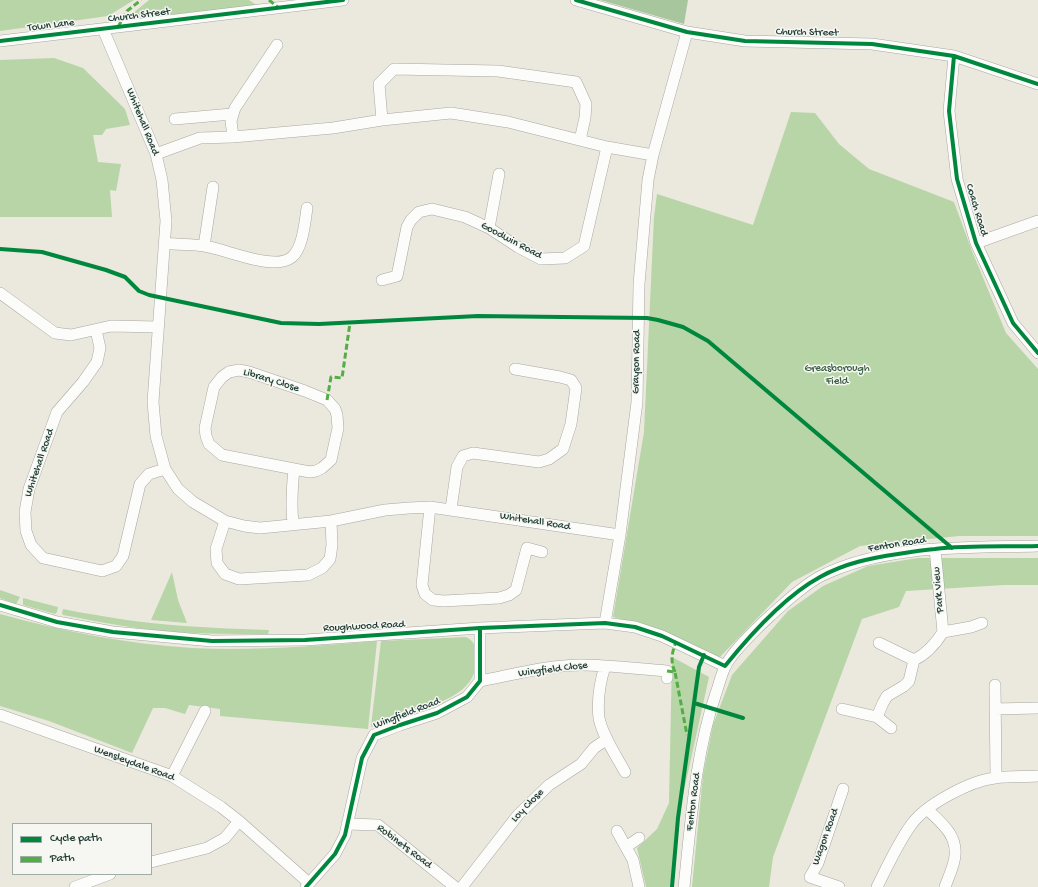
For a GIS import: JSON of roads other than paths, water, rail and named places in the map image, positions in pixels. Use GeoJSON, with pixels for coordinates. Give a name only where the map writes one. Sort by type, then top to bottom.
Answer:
{"type":"FeatureCollection","features":[{"type":"Feature","properties":{"kind":"street","name":"Church Street"},"geometry":{"type":"LineString","coordinates":[[103,29],[343,0]]}},
{"type":"Feature","properties":{"kind":"street","name":"Church Street"},"geometry":{"type":"LineString","coordinates":[[576,0],[686,32],[745,41],[872,44],[954,56],[1038,84]]}},
{"type":"Feature","properties":{"kind":"street","name":"Town Lane"},"geometry":{"type":"LineString","coordinates":[[0,41],[103,29]]}},
{"type":"Feature","properties":{"kind":"street","name":"Whitehall Road"},"geometry":{"type":"LineString","coordinates":[[103,29],[156,154],[165,202],[165,243],[153,402],[156,436],[165,469],[178,489],[188,498],[225,521],[260,528],[331,521],[385,510],[430,507],[620,535]]}},
{"type":"Feature","properties":{"kind":"street","name":"Grayson Road"},"geometry":{"type":"LineString","coordinates":[[605,623],[620,535],[637,402],[639,284],[645,205],[653,155],[686,32]]}},
{"type":"Feature","properties":{"kind":"street"},"geometry":{"type":"LineString","coordinates":[[233,137],[231,121],[232,114],[277,45]]}},
{"type":"Feature","properties":{"kind":"street","name":"Coach Road"},"geometry":{"type":"LineString","coordinates":[[954,56],[949,111],[957,179],[976,243],[1013,323],[1038,353]]}},
{"type":"Feature","properties":{"kind":"street"},"geometry":{"type":"LineString","coordinates":[[382,120],[380,84],[394,69],[498,70],[576,82],[586,104],[585,118],[580,140]]}},
{"type":"Feature","properties":{"kind":"street"},"geometry":{"type":"LineString","coordinates":[[156,154],[200,138],[233,137],[333,128],[382,120],[451,113],[508,122],[607,147],[653,155]]}},
{"type":"Feature","properties":{"kind":"street"},"geometry":{"type":"LineString","coordinates":[[175,118],[232,114]]}},
{"type":"Feature","properties":{"kind":"street","name":"Goodwin Road"},"geometry":{"type":"LineString","coordinates":[[382,280],[397,276],[406,227],[419,212],[432,209],[465,217],[489,228],[518,247],[541,259],[565,258],[584,246],[607,147]]}},
{"type":"Feature","properties":{"kind":"street"},"geometry":{"type":"LineString","coordinates":[[489,228],[499,174]]}},
{"type":"Feature","properties":{"kind":"street"},"geometry":{"type":"LineString","coordinates":[[204,246],[212,188]]}},
{"type":"Feature","properties":{"kind":"street"},"geometry":{"type":"LineString","coordinates":[[165,243],[204,246],[270,263],[284,262],[293,256],[299,246],[308,208]]}},
{"type":"Feature","properties":{"kind":"street"},"geometry":{"type":"LineString","coordinates":[[976,243],[1038,222]]}},
{"type":"Feature","properties":{"kind":"street"},"geometry":{"type":"LineString","coordinates":[[0,293],[55,333],[71,335],[111,326],[158,327]]}},
{"type":"Feature","properties":{"kind":"street","name":"Whitehall Road"},"geometry":{"type":"LineString","coordinates":[[96,330],[100,348],[97,362],[83,382],[57,412],[29,489],[25,512],[26,531],[31,545],[43,558],[102,571],[116,566],[122,556],[140,484],[149,474],[165,469]]}},
{"type":"Feature","properties":{"kind":"street","name":"Library Close"},"geometry":{"type":"LineString","coordinates":[[239,370],[248,372],[305,391],[327,400],[333,406],[338,422],[331,460],[328,464],[316,471],[310,472],[294,469],[222,455],[209,444],[205,428],[214,387],[222,377],[229,372],[239,370]]}},
{"type":"Feature","properties":{"kind":"street"},"geometry":{"type":"LineString","coordinates":[[451,509],[457,467],[463,456],[473,453],[539,462],[549,459],[563,448],[571,424],[576,388],[571,380],[515,370]]}},
{"type":"Feature","properties":{"kind":"street"},"geometry":{"type":"LineString","coordinates":[[293,524],[291,495],[294,469]]}},
{"type":"Feature","properties":{"kind":"street"},"geometry":{"type":"LineString","coordinates":[[430,507],[422,585],[425,594],[433,600],[444,602],[491,599],[509,595],[516,590],[527,548],[542,552]]}},
{"type":"Feature","properties":{"kind":"street"},"geometry":{"type":"LineString","coordinates":[[225,521],[216,548],[217,563],[225,574],[239,579],[308,575],[322,568],[330,559],[332,545],[331,521]]}},
{"type":"Feature","properties":{"kind":"street","name":"Fenton Road"},"geometry":{"type":"LineString","coordinates":[[684,887],[699,762],[711,708],[725,666],[741,645],[764,621],[793,596],[820,577],[843,566],[867,558],[935,549],[1038,546]]}},
{"type":"Feature","properties":{"kind":"street","name":"Park View"},"geometry":{"type":"LineString","coordinates":[[935,549],[943,632]]}},
{"type":"Feature","properties":{"kind":"street","name":"Roughwood Road"},"geometry":{"type":"LineString","coordinates":[[0,605],[57,622],[113,632],[212,641],[304,640],[480,628],[605,623],[635,627],[662,636],[725,666]]}},
{"type":"Feature","properties":{"kind":"street"},"geometry":{"type":"LineString","coordinates":[[480,628],[480,682]]}},
{"type":"Feature","properties":{"kind":"street"},"geometry":{"type":"LineString","coordinates":[[879,643],[914,660],[921,657],[937,641],[943,632],[976,628]]}},
{"type":"Feature","properties":{"kind":"street"},"geometry":{"type":"LineString","coordinates":[[877,717],[887,696],[904,686],[909,681],[914,660]]}},
{"type":"Feature","properties":{"kind":"street","name":"Wingfield Close"},"geometry":{"type":"LineString","coordinates":[[480,682],[531,671],[580,665],[667,672],[667,678]]}},
{"type":"Feature","properties":{"kind":"street"},"geometry":{"type":"LineString","coordinates":[[605,666],[600,684],[599,719],[607,739],[625,772]]}},
{"type":"Feature","properties":{"kind":"street","name":"Wingfield Road"},"geometry":{"type":"LineString","coordinates":[[308,885],[335,854],[345,835],[362,758],[374,735],[400,724],[437,713],[467,697],[480,682]]}},
{"type":"Feature","properties":{"kind":"street"},"geometry":{"type":"LineString","coordinates":[[995,685],[996,778]]}},
{"type":"Feature","properties":{"kind":"street"},"geometry":{"type":"LineString","coordinates":[[995,709],[1038,708]]}},
{"type":"Feature","properties":{"kind":"street"},"geometry":{"type":"LineString","coordinates":[[842,709],[877,717],[891,728]]}},
{"type":"Feature","properties":{"kind":"street"},"geometry":{"type":"LineString","coordinates":[[172,776],[205,711]]}},
{"type":"Feature","properties":{"kind":"street","name":"Wensleydale Road"},"geometry":{"type":"LineString","coordinates":[[0,715],[172,776],[221,807],[308,885]]}},
{"type":"Feature","properties":{"kind":"street","name":"Loy Close"},"geometry":{"type":"LineString","coordinates":[[462,887],[518,815],[549,785],[581,764],[594,748],[607,739]]}},
{"type":"Feature","properties":{"kind":"street"},"geometry":{"type":"LineString","coordinates":[[877,887],[911,824],[927,809],[952,793],[987,780],[996,778],[1038,776]]}},
{"type":"Feature","properties":{"kind":"street","name":"Wagon Road"},"geometry":{"type":"LineString","coordinates":[[839,887],[810,877],[818,863],[843,789]]}},
{"type":"Feature","properties":{"kind":"street"},"geometry":{"type":"LineString","coordinates":[[927,809],[945,826],[953,838],[956,855],[945,887]]}},
{"type":"Feature","properties":{"kind":"street"},"geometry":{"type":"LineString","coordinates":[[152,862],[207,848],[224,838],[239,822]]}},
{"type":"Feature","properties":{"kind":"street","name":"Robinets Road"},"geometry":{"type":"LineString","coordinates":[[347,824],[378,825],[455,887]]}},
{"type":"Feature","properties":{"kind":"street"},"geometry":{"type":"LineString","coordinates":[[617,831],[633,860],[639,887]]}},
{"type":"Feature","properties":{"kind":"street"},"geometry":{"type":"LineString","coordinates":[[626,847],[639,838]]}},
{"type":"Feature","properties":{"kind":"street"},"geometry":{"type":"LineString","coordinates":[[75,887],[107,875]]}},
{"type":"Feature","properties":{"kind":"park label","name":"Greasborough Field"},"geometry":{"type":"Point","coordinates":[837,375]}}]}
